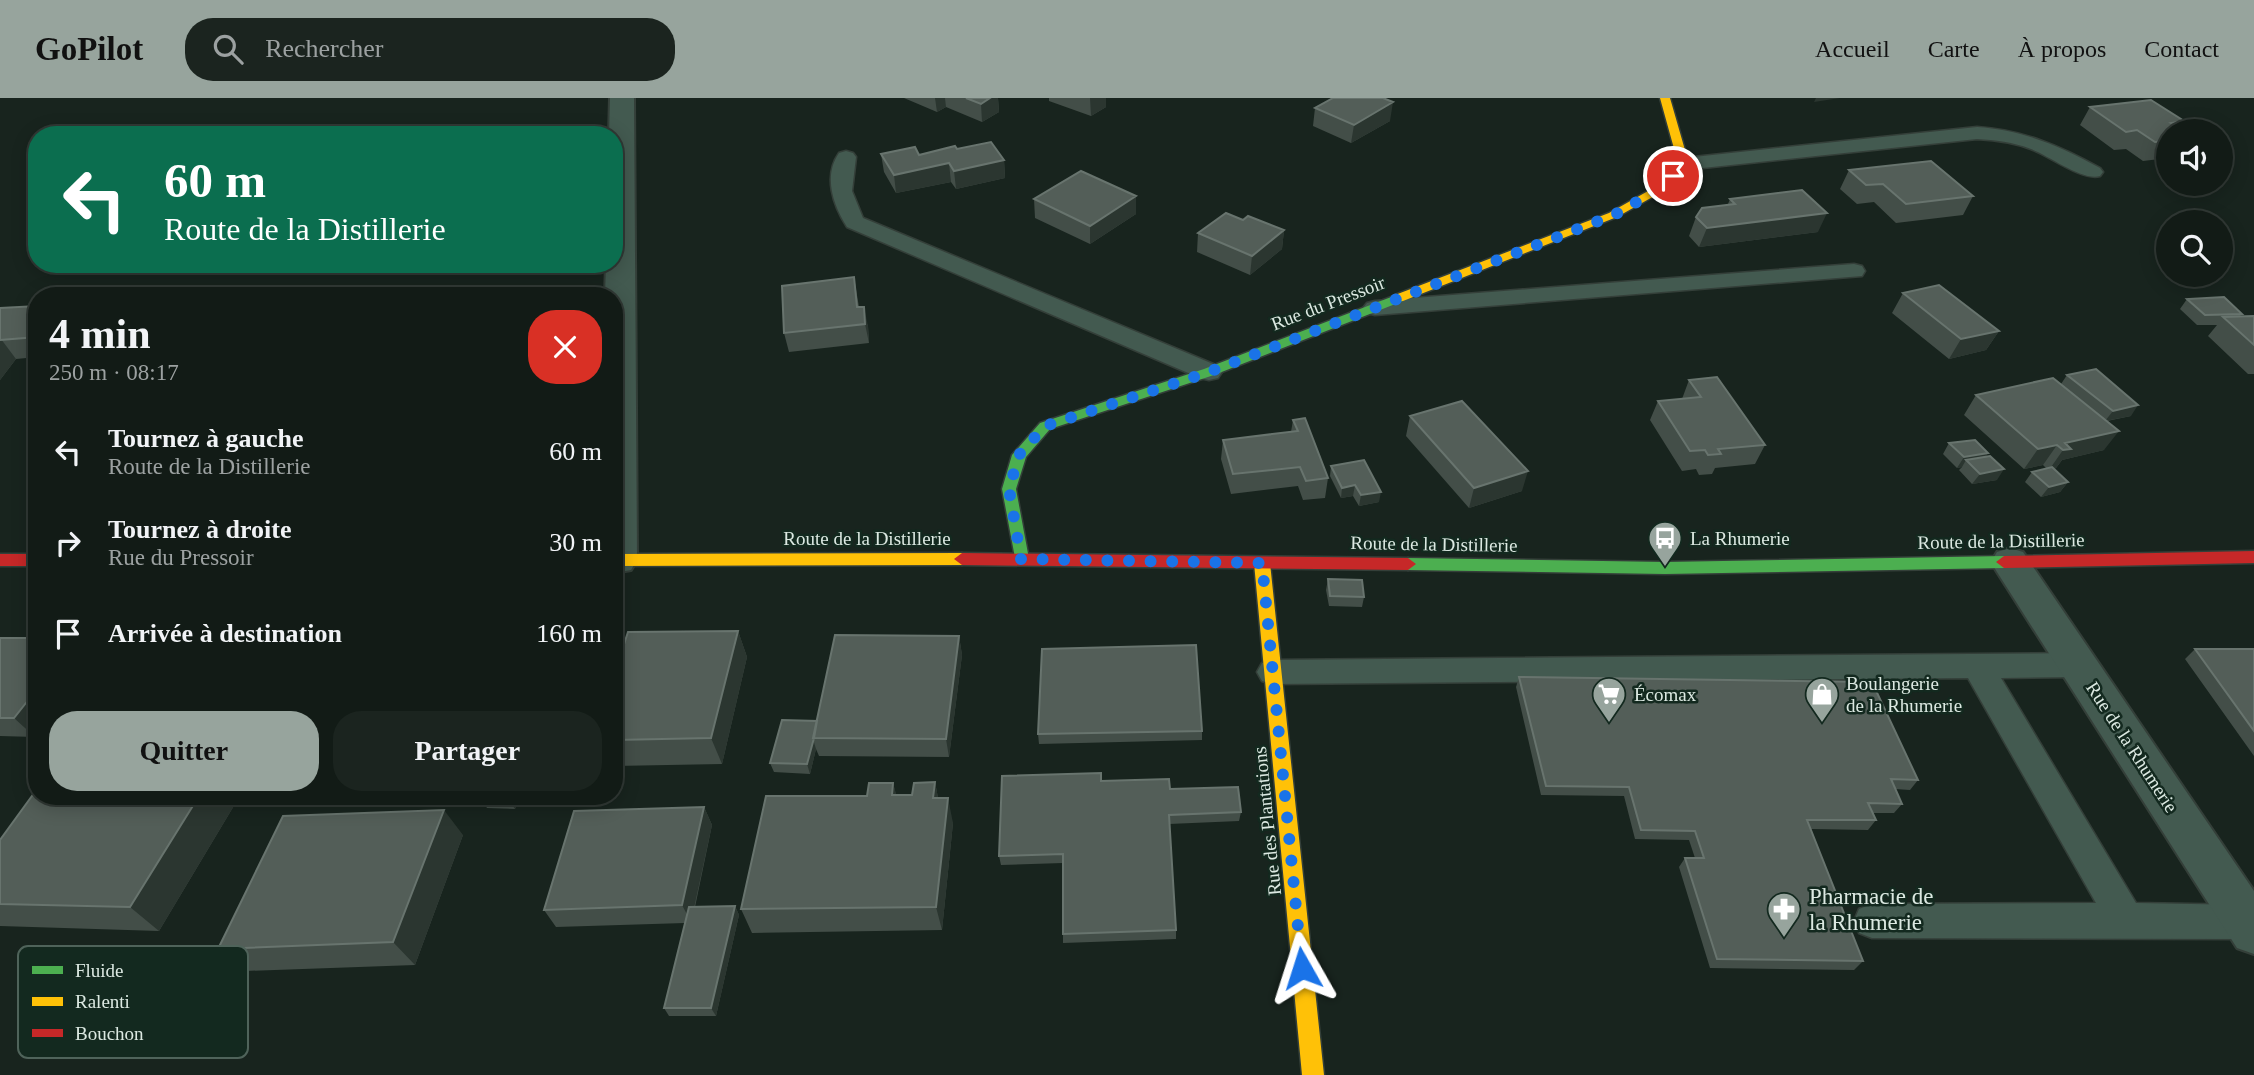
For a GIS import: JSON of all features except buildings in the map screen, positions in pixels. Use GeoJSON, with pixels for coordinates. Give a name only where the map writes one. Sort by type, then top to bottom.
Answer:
{"type":"FeatureCollection","features":[{"type":"Feature","properties":{"kind":"street"},"geometry":{"type":"LineString","coordinates":[[622,98],[622,126]]}},
{"type":"Feature","properties":{"kind":"street"},"geometry":{"type":"LineString","coordinates":[[1665,98],[1684,164]]}},
{"type":"Feature","properties":{"kind":"street","name":"Rue du Pressoir"},"geometry":{"type":"LineString","coordinates":[[1021,559],[1009,489],[1019,455],[1045,426],[1209,372],[1614,215],[1661,188],[1684,164]]}},
{"type":"Feature","properties":{"kind":"street","name":"Route de la Distillerie"},"geometry":{"type":"LineString","coordinates":[[623,560],[1021,559],[1665,568],[2254,557]]}},
{"type":"Feature","properties":{"kind":"street"},"geometry":{"type":"LineString","coordinates":[[0,560],[28,560]]}},
{"type":"Feature","properties":{"kind":"street","name":"Rue de la Rhumerie"},"geometry":{"type":"LineString","coordinates":[[2010,562],[2251,927]]}},
{"type":"Feature","properties":{"kind":"street","name":"Rue des Plantations"},"geometry":{"type":"LineString","coordinates":[[1262,563],[1313,1075]]}},
{"type":"Feature","properties":{"kind":"lane"},"geometry":{"type":"LineString","coordinates":[[1684,164],[1978,133],[2009,134],[2038,143],[2092,172]]}},
{"type":"Feature","properties":{"kind":"lane"},"geometry":{"type":"LineString","coordinates":[[846,157],[839,187],[844,204],[855,222],[1209,372]]}},
{"type":"Feature","properties":{"kind":"lane"},"geometry":{"type":"LineString","coordinates":[[1375,308],[1854,271]]}},
{"type":"Feature","properties":{"kind":"lane"},"geometry":{"type":"LineString","coordinates":[[1273,672],[2078,665]]}},
{"type":"Feature","properties":{"kind":"lane"},"geometry":{"type":"LineString","coordinates":[[1977,666],[2126,920]]}},
{"type":"Feature","properties":{"kind":"lane"},"geometry":{"type":"LineString","coordinates":[[1872,921],[2126,920],[2251,927]]}},
{"type":"Feature","properties":{"kind":"traffic: fast"},"geometry":{"type":"LineString","coordinates":[[1021,559],[1009,489],[1019,455],[1045,426],[1209,372],[1399,298]]}},
{"type":"Feature","properties":{"kind":"traffic: fast"},"geometry":{"type":"LineString","coordinates":[[1408,564],[1665,568],[2004,562]]}},
{"type":"Feature","properties":{"kind":"traffic: slow"},"geometry":{"type":"LineString","coordinates":[[1399,298],[1613,215],[1661,188],[1684,164],[1665,98]]}},
{"type":"Feature","properties":{"kind":"traffic: slow"},"geometry":{"type":"LineString","coordinates":[[623,560],[962,559]]}},
{"type":"Feature","properties":{"kind":"traffic: slow"},"geometry":{"type":"LineString","coordinates":[[1262,563],[1313,1075]]}},
{"type":"Feature","properties":{"kind":"traffic: jam"},"geometry":{"type":"LineString","coordinates":[[2004,562],[2254,557]]}},
{"type":"Feature","properties":{"kind":"traffic: jam"},"geometry":{"type":"LineString","coordinates":[[962,559],[1408,564]]}},
{"type":"Feature","properties":{"kind":"traffic: jam"},"geometry":{"type":"LineString","coordinates":[[0,560],[28,560]]}},
{"type":"Feature","properties":{"kind":"place","name":"La Rhumerie"},"geometry":{"type":"Point","coordinates":[1665,568]}},
{"type":"Feature","properties":{"kind":"place","name":"Écomax"},"geometry":{"type":"Point","coordinates":[1609,724]}},
{"type":"Feature","properties":{"kind":"place","name":"Boulangerie de la Rhumerie"},"geometry":{"type":"Point","coordinates":[1822,724]}},
{"type":"Feature","properties":{"kind":"place","name":"Pharmacie de la Rhumerie"},"geometry":{"type":"Point","coordinates":[1784,939]}},
{"type":"Feature","properties":{"kind":"route"},"geometry":{"type":"LineString","coordinates":[[1302,968],[1262,563],[1021,559],[1009,489],[1019,455],[1045,426],[1209,372],[1614,215],[1661,188],[1673,176]]}}]}
